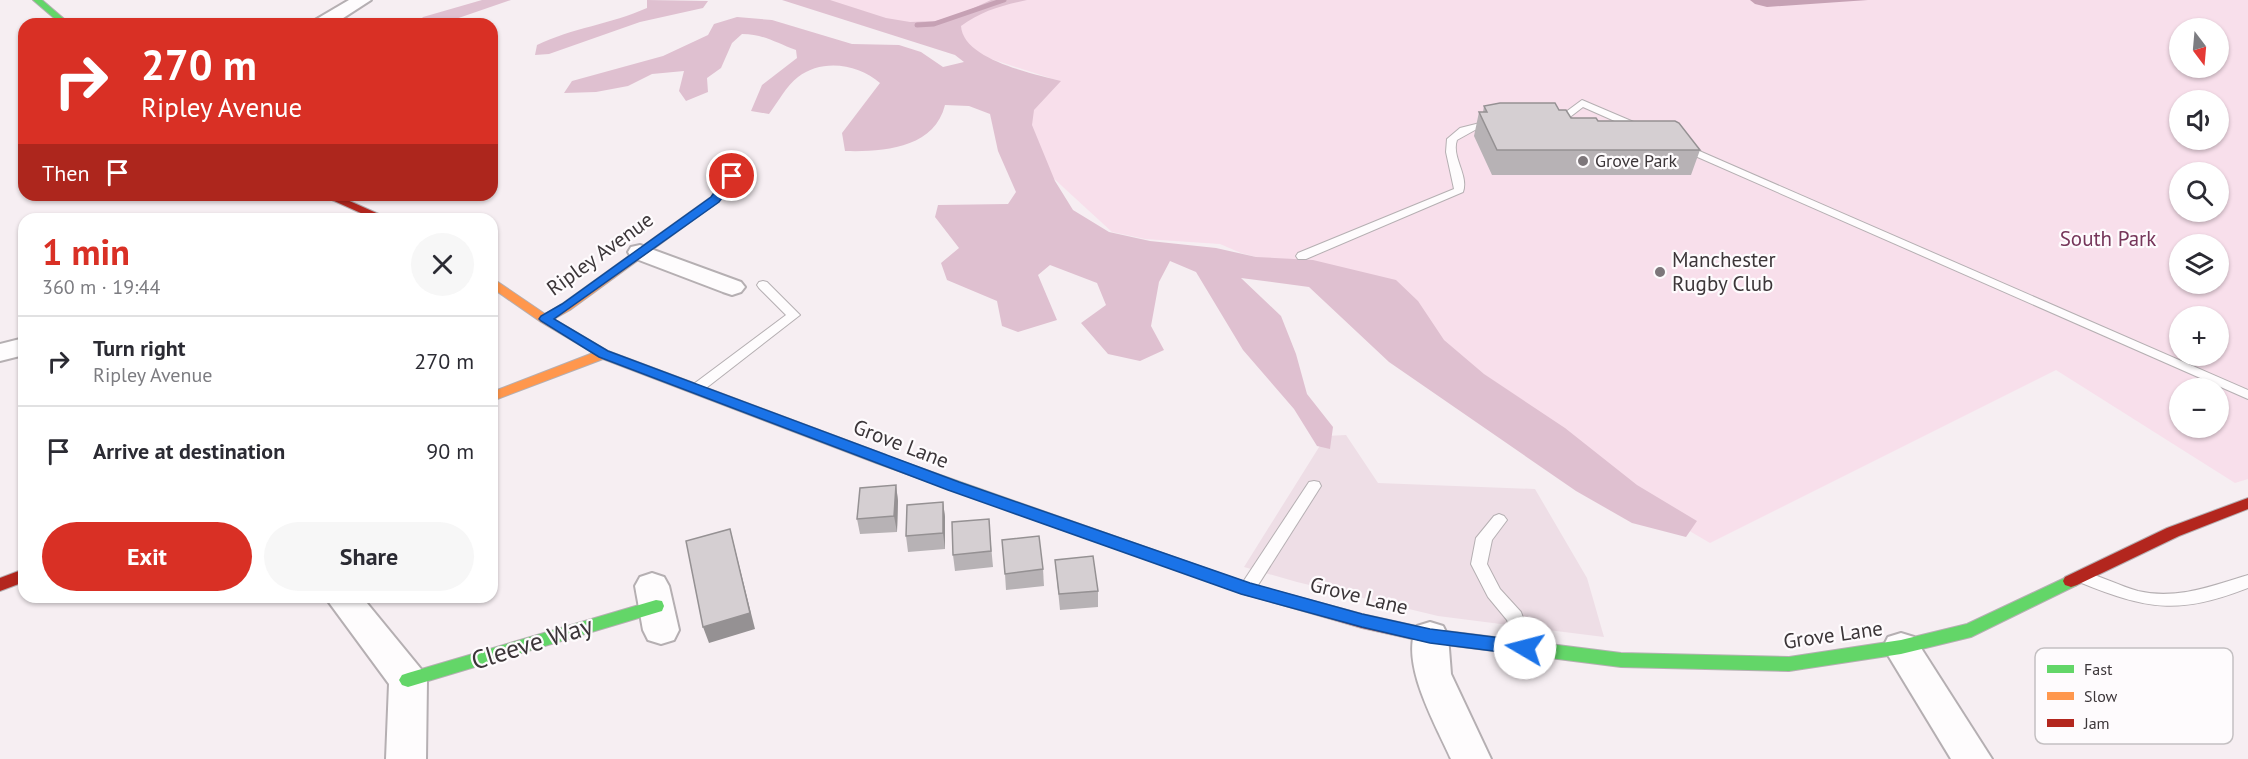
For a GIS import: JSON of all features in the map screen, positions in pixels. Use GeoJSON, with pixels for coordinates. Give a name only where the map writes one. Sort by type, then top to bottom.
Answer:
{"type":"FeatureCollection","features":[{"type":"Feature","properties":{"kind":"main road"},"geometry":{"type":"LineString","coordinates":[[37,0],[59,18]]}},
{"type":"Feature","properties":{"kind":"main road","name":"Ripley Avenue"},"geometry":{"type":"LineString","coordinates":[[545,319],[715,200],[732,176]]}},
{"type":"Feature","properties":{"kind":"main road"},"geometry":{"type":"LineString","coordinates":[[340,201],[370,213]]}},
{"type":"Feature","properties":{"kind":"main road","name":"Grove Lane"},"geometry":{"type":"LineString","coordinates":[[498,286],[545,319],[603,354],[953,486],[1247,589],[1362,621],[1430,636],[1621,660],[1789,664],[1901,647],[1971,630],[2173,532],[2248,503]]}},
{"type":"Feature","properties":{"kind":"main road"},"geometry":{"type":"LineString","coordinates":[[498,395],[603,354]]}},
{"type":"Feature","properties":{"kind":"main road"},"geometry":{"type":"LineString","coordinates":[[0,585],[18,578]]}},
{"type":"Feature","properties":{"kind":"main road","name":"Cleeve Way"},"geometry":{"type":"LineString","coordinates":[[408,680],[656,607]]}},
{"type":"Feature","properties":{"kind":"street"},"geometry":{"type":"LineString","coordinates":[[331,18],[362,0]]}},
{"type":"Feature","properties":{"kind":"street"},"geometry":{"type":"LineString","coordinates":[[640,252],[732,287]]}},
{"type":"Feature","properties":{"kind":"street"},"geometry":{"type":"LineString","coordinates":[[0,353],[18,348]]}},
{"type":"Feature","properties":{"kind":"street"},"geometry":{"type":"LineString","coordinates":[[347,603],[408,680],[406,759]]}},
{"type":"Feature","properties":{"kind":"street"},"geometry":{"type":"LineString","coordinates":[[1430,636],[1433,674],[1471,759]]}},
{"type":"Feature","properties":{"kind":"street"},"geometry":{"type":"LineString","coordinates":[[1901,647],[1972,759]]}},
{"type":"Feature","properties":{"kind":"lane"},"geometry":{"type":"LineString","coordinates":[[1555,122],[1576,126],[1564,117],[1582,103],[1647,134],[1627,136]]}},
{"type":"Feature","properties":{"kind":"lane"},"geometry":{"type":"LineString","coordinates":[[1302,256],[1459,190],[1455,161],[1450,150],[1452,139],[1462,130],[1480,124],[1500,122]]}},
{"type":"Feature","properties":{"kind":"lane"},"geometry":{"type":"LineString","coordinates":[[1669,141],[1919,249],[2248,396]]}},
{"type":"Feature","properties":{"kind":"lane"},"geometry":{"type":"LineString","coordinates":[[696,388],[794,315],[763,285]]}},
{"type":"Feature","properties":{"kind":"lane"},"geometry":{"type":"LineString","coordinates":[[1247,589],[1314,486]]}},
{"type":"Feature","properties":{"kind":"lane"},"geometry":{"type":"LineString","coordinates":[[1499,520],[1484,538],[1479,564],[1494,593],[1515,617],[1525,648]]}},
{"type":"Feature","properties":{"kind":"lane"},"geometry":{"type":"LineString","coordinates":[[2081,576],[2148,599],[2179,599],[2222,591],[2248,581]]}},
{"type":"Feature","properties":{"kind":"shaded area"},"geometry":{"type":"Polygon","coordinates":[[[482,0],[511,0],[459,18],[423,17],[482,0]]]}},
{"type":"Feature","properties":{"kind":"shaded area"},"geometry":{"type":"Polygon","coordinates":[[[647,0],[708,1],[703,8],[640,22],[549,54],[535,55],[537,45],[564,34],[647,8],[647,0]]]}},
{"type":"Feature","properties":{"kind":"shaded area"},"geometry":{"type":"Polygon","coordinates":[[[782,0],[830,0],[886,18],[910,22],[936,21],[963,13],[991,0],[1027,0],[992,9],[961,26],[965,38],[974,48],[987,56],[1002,64],[1061,81],[1034,110],[1032,125],[1055,181],[1073,210],[1109,232],[1150,241],[1216,248],[1256,257],[1313,260],[1396,280],[1418,301],[1444,340],[1484,374],[1565,428],[1637,485],[1697,521],[1686,537],[1632,523],[1576,491],[1389,362],[1309,287],[1241,278],[1281,316],[1296,354],[1307,394],[1333,427],[1330,449],[1317,446],[1294,409],[1243,350],[1196,272],[1170,261],[1159,282],[1151,326],[1164,350],[1140,361],[1108,354],[1081,323],[1106,305],[1097,283],[1050,265],[1038,275],[1057,320],[1018,332],[1002,326],[997,301],[947,280],[941,263],[959,248],[935,217],[938,205],[1008,204],[1016,192],[998,151],[990,114],[969,106],[945,105],[939,120],[930,131],[905,145],[875,150],[845,151],[842,133],[880,83],[862,71],[851,68],[818,67],[794,80],[769,114],[751,111],[762,85],[797,58],[796,50],[750,34],[742,34],[732,43],[721,68],[707,78],[708,92],[686,101],[679,91],[684,71],[652,74],[628,86],[596,92],[564,93],[572,81],[663,56],[708,35],[714,24],[737,17],[772,20],[852,44],[899,45],[921,52],[943,67],[964,62],[955,55],[782,0]]]}},
{"type":"Feature","properties":{"kind":"shaded area"},"geometry":{"type":"Polygon","coordinates":[[[1750,0],[1868,0],[1767,7],[1750,0]]]}},
{"type":"Feature","properties":{"kind":"shaded area"},"geometry":{"type":"Polygon","coordinates":[[[1346,435],[1378,483],[1535,489],[1587,578],[1604,637],[1438,616],[1244,567],[1326,436],[1346,435]]]}},
{"type":"Feature","properties":{"kind":"green space","name":"Manchester Rugby Club"},"geometry":{"type":"Polygon","coordinates":[[[810,0],[2248,0],[2248,479],[2235,483],[2056,370],[1710,543],[1604,481],[1305,270],[1241,253],[1220,244],[1145,239],[1112,232],[1038,164],[1022,111],[1056,80],[810,0]]]}},
{"type":"Feature","properties":{"kind":"building"},"geometry":{"type":"Polygon","coordinates":[[[1500,103],[1555,103],[1559,110],[1566,110],[1571,118],[1596,118],[1598,121],[1675,121],[1700,150],[1497,150],[1479,112],[1487,112],[1484,106],[1500,103]]]}},
{"type":"Feature","properties":{"kind":"building"},"geometry":{"type":"Polygon","coordinates":[[[896,485],[894,516],[857,519],[860,488],[896,485]]]}},
{"type":"Feature","properties":{"kind":"building"},"geometry":{"type":"Polygon","coordinates":[[[943,502],[943,533],[906,536],[907,505],[943,502]]]}},
{"type":"Feature","properties":{"kind":"building"},"geometry":{"type":"Polygon","coordinates":[[[989,519],[991,551],[953,555],[952,522],[989,519]]]}},
{"type":"Feature","properties":{"kind":"building"},"geometry":{"type":"Polygon","coordinates":[[[730,529],[750,613],[703,627],[686,541],[730,529]]]}},
{"type":"Feature","properties":{"kind":"building"},"geometry":{"type":"Polygon","coordinates":[[[1039,536],[1043,569],[1005,574],[1002,540],[1039,536]]]}},
{"type":"Feature","properties":{"kind":"building"},"geometry":{"type":"Polygon","coordinates":[[[1093,556],[1098,591],[1059,594],[1055,560],[1093,556]]]}},
{"type":"Feature","properties":{"kind":"waterway"},"geometry":{"type":"LineString","coordinates":[[917,25],[934,24],[1004,0]]}},
{"type":"Feature","properties":{"kind":"traffic: fast"},"geometry":{"type":"LineString","coordinates":[[37,0],[59,18]]}},
{"type":"Feature","properties":{"kind":"traffic: fast"},"geometry":{"type":"LineString","coordinates":[[881,459],[1250,590]]}},
{"type":"Feature","properties":{"kind":"traffic: fast"},"geometry":{"type":"LineString","coordinates":[[1502,645],[1621,660],[1789,664],[1901,647],[1971,630],[2071,581]]}},
{"type":"Feature","properties":{"kind":"traffic: fast"},"geometry":{"type":"LineString","coordinates":[[408,680],[656,606]]}},
{"type":"Feature","properties":{"kind":"traffic: slow"},"geometry":{"type":"LineString","coordinates":[[545,319],[566,307],[715,199],[732,176]]}},
{"type":"Feature","properties":{"kind":"traffic: slow"},"geometry":{"type":"LineString","coordinates":[[498,286],[545,319],[603,354],[881,459]]}},
{"type":"Feature","properties":{"kind":"traffic: slow"},"geometry":{"type":"LineString","coordinates":[[498,395],[603,354]]}},
{"type":"Feature","properties":{"kind":"traffic: jam"},"geometry":{"type":"LineString","coordinates":[[340,201],[370,213]]}},
{"type":"Feature","properties":{"kind":"traffic: jam"},"geometry":{"type":"LineString","coordinates":[[2071,581],[2173,532],[2248,503]]}},
{"type":"Feature","properties":{"kind":"traffic: jam"},"geometry":{"type":"LineString","coordinates":[[0,585],[18,578]]}},
{"type":"Feature","properties":{"kind":"traffic: jam"},"geometry":{"type":"LineString","coordinates":[[1250,590],[1362,621],[1430,636],[1502,645]]}},
{"type":"Feature","properties":{"kind":"place","name":"Grove Park"},"geometry":{"type":"Point","coordinates":[1583,161]}},
{"type":"Feature","properties":{"kind":"place","name":"Manchester Rugby Club"},"geometry":{"type":"Point","coordinates":[1660,272]}},
{"type":"Feature","properties":{"kind":"route"},"geometry":{"type":"LineString","coordinates":[[732,176],[715,200],[545,319],[603,354],[953,486],[1247,589],[1362,621],[1430,636],[1525,648]]}},
{"type":"Feature","properties":{"kind":"park label","name":"South Park"},"geometry":{"type":"Point","coordinates":[2108,239]}}]}
